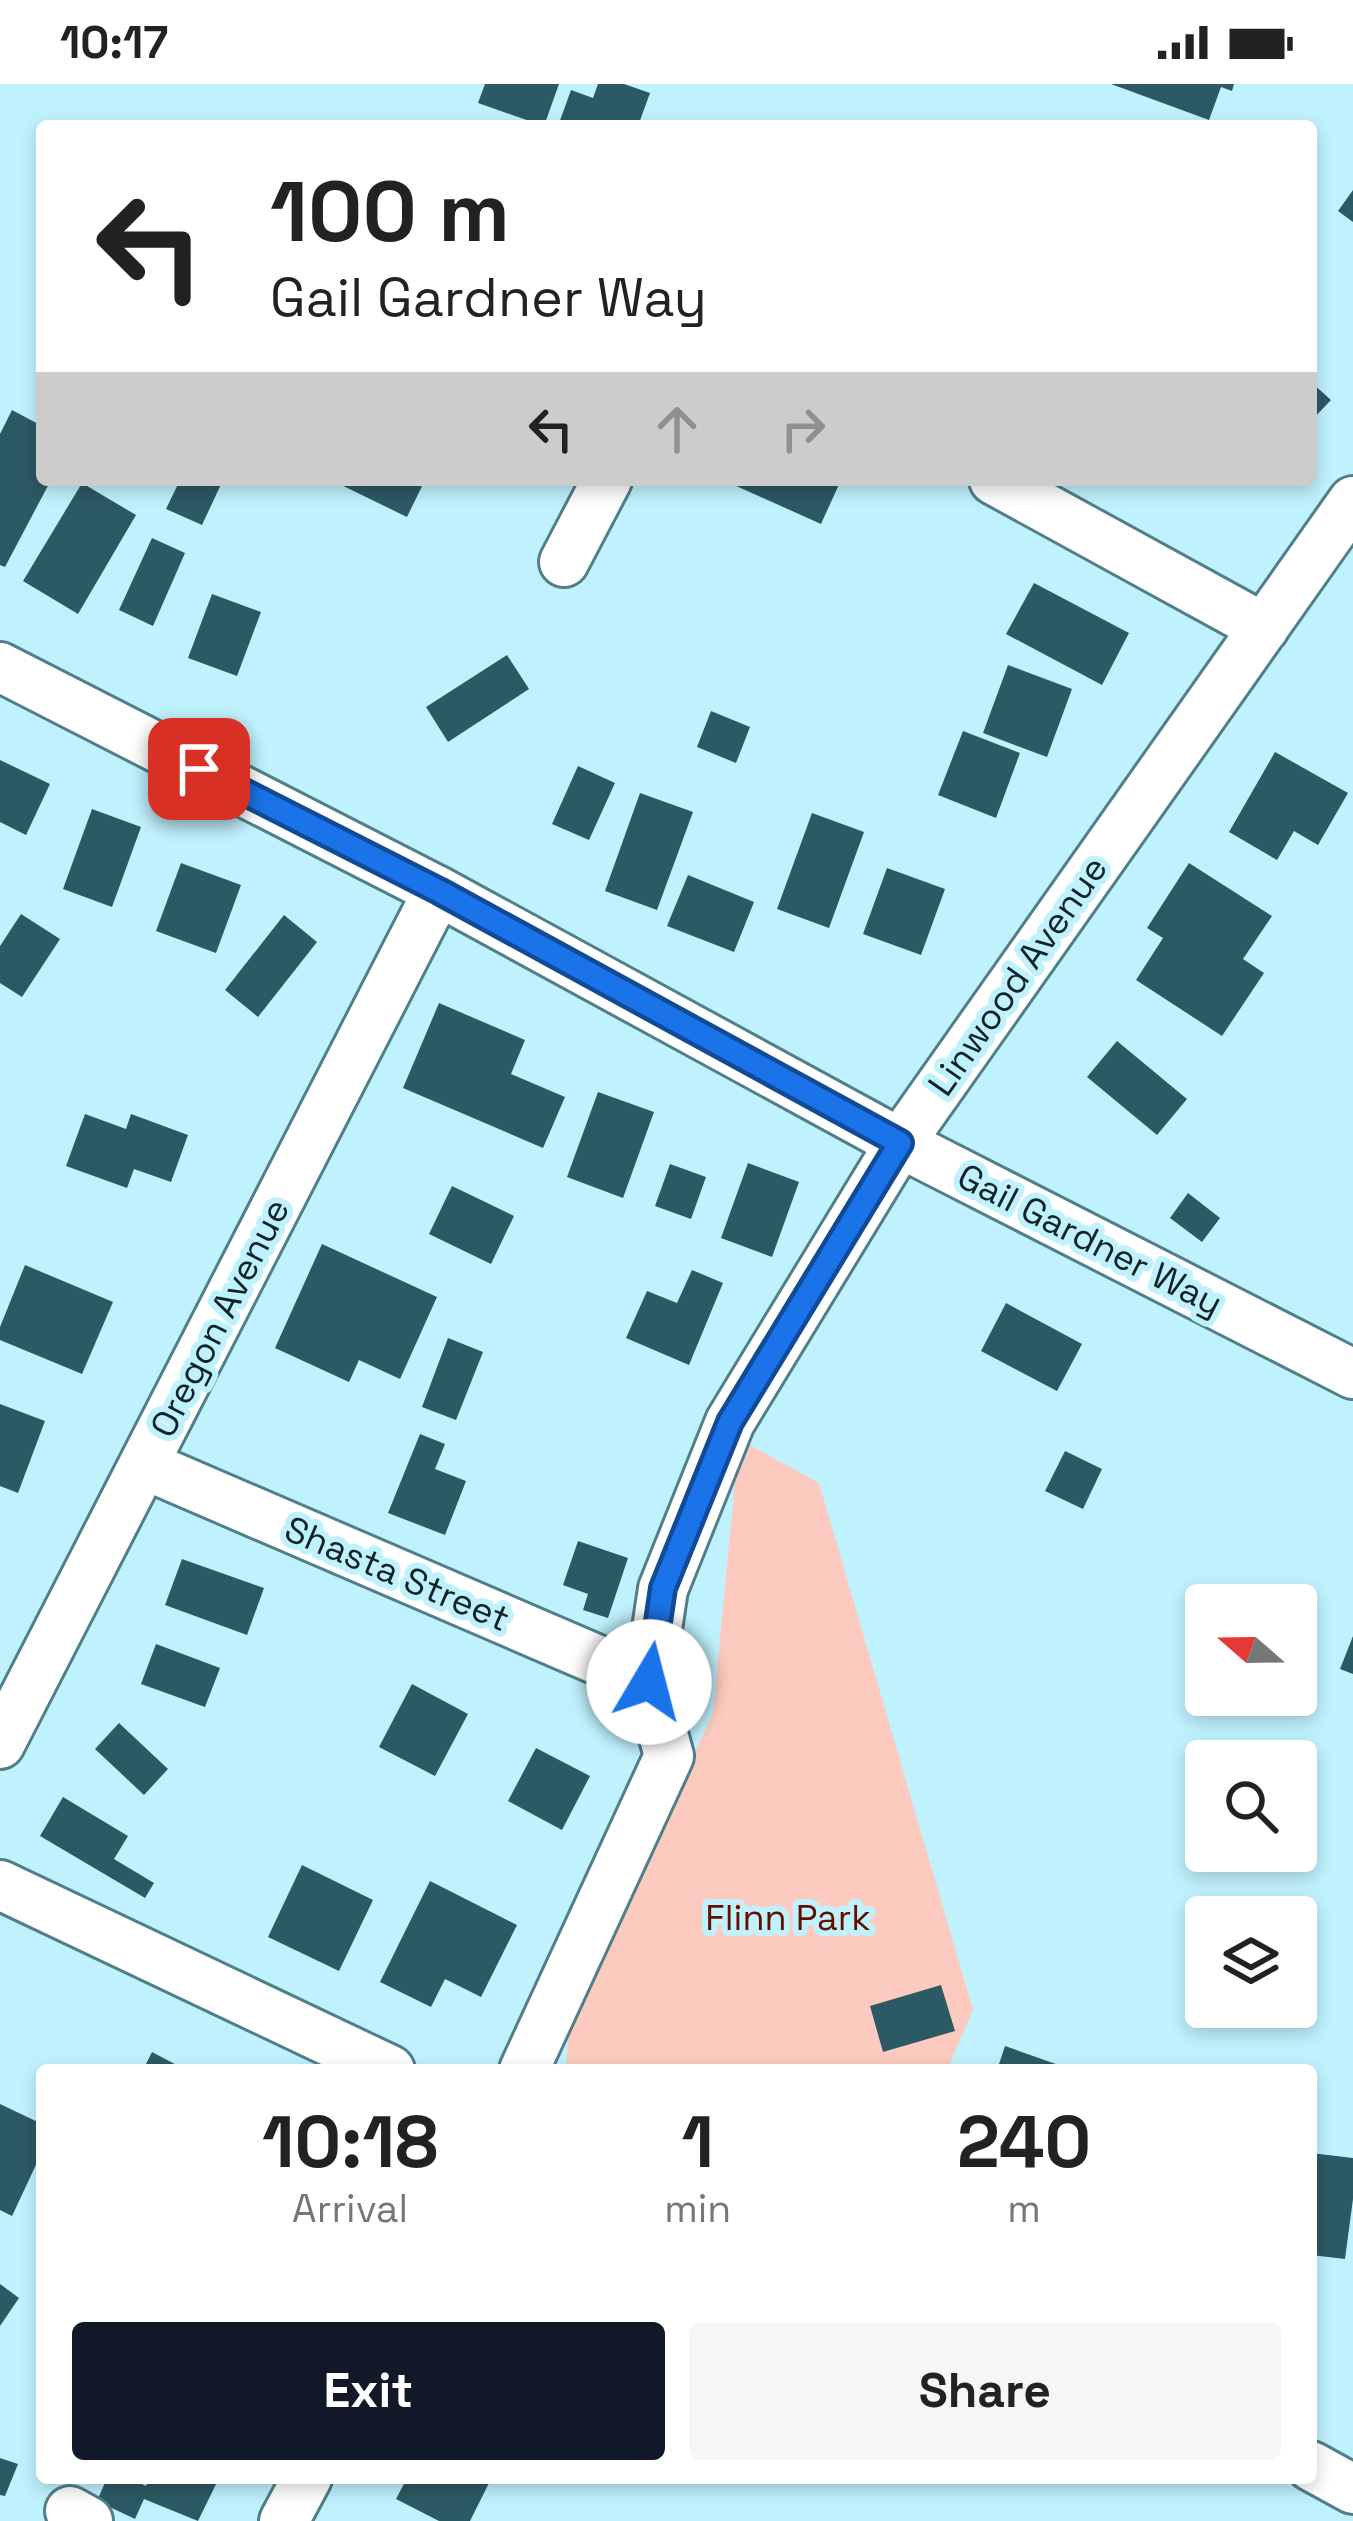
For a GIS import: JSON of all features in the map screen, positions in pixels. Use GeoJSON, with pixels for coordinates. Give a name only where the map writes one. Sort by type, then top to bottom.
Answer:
{"type":"FeatureCollection","features":[{"type":"Feature","properties":{"kind":"street"},"geometry":{"type":"LineString","coordinates":[[564,562],[604,486]]}},
{"type":"Feature","properties":{"kind":"street"},"geometry":{"type":"LineString","coordinates":[[1005,486],[1264,628]]}},
{"type":"Feature","properties":{"kind":"street","name":"Linwood Avenue"},"geometry":{"type":"LineString","coordinates":[[527,2064],[669,1756],[649,1682],[663,1588],[730,1422],[900,1143],[1353,501]]}},
{"type":"Feature","properties":{"kind":"street","name":"Gail Gardner Way"},"geometry":{"type":"LineString","coordinates":[[0,667],[439,891],[900,1143],[1353,1374]]}},
{"type":"Feature","properties":{"kind":"street","name":"Oregon Avenue"},"geometry":{"type":"LineString","coordinates":[[0,1744],[439,891]]}},
{"type":"Feature","properties":{"kind":"street","name":"Shasta Street"},"geometry":{"type":"LineString","coordinates":[[145,1466],[649,1682]]}},
{"type":"Feature","properties":{"kind":"street"},"geometry":{"type":"LineString","coordinates":[[0,1885],[377,2064]]}},
{"type":"Feature","properties":{"kind":"street"},"geometry":{"type":"LineString","coordinates":[[1317,2469],[1353,2489]]}},
{"type":"Feature","properties":{"kind":"street"},"geometry":{"type":"LineString","coordinates":[[284,2521],[304,2484]]}},
{"type":"Feature","properties":{"kind":"green space","name":"Flinn Park"},"geometry":{"type":"Polygon","coordinates":[[[739,1439],[819,1483],[973,2010],[950,2064],[566,2064],[569,2029],[713,1713],[739,1439]]]}},
{"type":"Feature","properties":{"kind":"building"},"geometry":{"type":"Polygon","coordinates":[[[485,84],[559,84],[546,120],[527,120],[478,103],[485,84]]]}},
{"type":"Feature","properties":{"kind":"building"},"geometry":{"type":"Polygon","coordinates":[[[598,84],[624,84],[650,93],[640,120],[560,120],[571,90],[593,98],[598,84]]]}},
{"type":"Feature","properties":{"kind":"building"},"geometry":{"type":"Polygon","coordinates":[[[1111,84],[1234,84],[1232,91],[1221,87],[1209,120],[1111,84]]]}},
{"type":"Feature","properties":{"kind":"building"},"geometry":{"type":"Polygon","coordinates":[[[1353,190],[1353,222],[1338,211],[1353,190]]]}},
{"type":"Feature","properties":{"kind":"building"},"geometry":{"type":"Polygon","coordinates":[[[1317,387],[1331,400],[1317,415],[1317,387]]]}},
{"type":"Feature","properties":{"kind":"building"},"geometry":{"type":"Polygon","coordinates":[[[12,410],[36,423],[36,486],[48,486],[5,567],[0,565],[0,434],[12,410]]]}},
{"type":"Feature","properties":{"kind":"building"},"geometry":{"type":"Polygon","coordinates":[[[80,486],[136,515],[78,614],[23,581],[80,486]]]}},
{"type":"Feature","properties":{"kind":"building"},"geometry":{"type":"Polygon","coordinates":[[[177,486],[220,486],[202,525],[166,509],[177,486]]]}},
{"type":"Feature","properties":{"kind":"building"},"geometry":{"type":"Polygon","coordinates":[[[343,486],[422,486],[407,517],[343,486]]]}},
{"type":"Feature","properties":{"kind":"building"},"geometry":{"type":"Polygon","coordinates":[[[736,486],[838,486],[821,524],[736,486]]]}},
{"type":"Feature","properties":{"kind":"building"},"geometry":{"type":"Polygon","coordinates":[[[152,538],[185,553],[153,626],[119,610],[152,538]]]}},
{"type":"Feature","properties":{"kind":"building"},"geometry":{"type":"Polygon","coordinates":[[[1034,583],[1129,633],[1102,685],[1006,634],[1034,583]]]}},
{"type":"Feature","properties":{"kind":"building"},"geometry":{"type":"Polygon","coordinates":[[[212,594],[261,612],[237,676],[188,658],[212,594]]]}},
{"type":"Feature","properties":{"kind":"building"},"geometry":{"type":"Polygon","coordinates":[[[507,655],[529,689],[448,742],[426,707],[507,655]]]}},
{"type":"Feature","properties":{"kind":"building"},"geometry":{"type":"Polygon","coordinates":[[[1008,665],[1072,689],[1047,757],[983,733],[1008,665]]]}},
{"type":"Feature","properties":{"kind":"building"},"geometry":{"type":"Polygon","coordinates":[[[711,711],[750,727],[736,763],[697,747],[711,711]]]}},
{"type":"Feature","properties":{"kind":"building"},"geometry":{"type":"Polygon","coordinates":[[[963,731],[1020,753],[996,818],[938,795],[963,731]]]}},
{"type":"Feature","properties":{"kind":"building"},"geometry":{"type":"Polygon","coordinates":[[[1275,752],[1348,793],[1318,845],[1294,831],[1277,860],[1229,832],[1275,752]]]}},
{"type":"Feature","properties":{"kind":"building"},"geometry":{"type":"Polygon","coordinates":[[[0,760],[50,784],[26,835],[0,822],[0,760]]]}},
{"type":"Feature","properties":{"kind":"building"},"geometry":{"type":"Polygon","coordinates":[[[578,766],[615,783],[589,840],[552,824],[578,766]]]}},
{"type":"Feature","properties":{"kind":"building"},"geometry":{"type":"Polygon","coordinates":[[[640,793],[693,812],[657,910],[605,891],[640,793]]]}},
{"type":"Feature","properties":{"kind":"building"},"geometry":{"type":"Polygon","coordinates":[[[92,809],[141,827],[112,907],[63,889],[92,809]]]}},
{"type":"Feature","properties":{"kind":"building"},"geometry":{"type":"Polygon","coordinates":[[[812,813],[864,832],[829,928],[777,909],[812,813]]]}},
{"type":"Feature","properties":{"kind":"building"},"geometry":{"type":"Polygon","coordinates":[[[181,863],[241,885],[216,953],[156,931],[181,863]]]}},
{"type":"Feature","properties":{"kind":"building"},"geometry":{"type":"Polygon","coordinates":[[[1189,863],[1272,916],[1243,959],[1264,973],[1222,1036],[1136,980],[1163,938],[1147,928],[1189,863]]]}},
{"type":"Feature","properties":{"kind":"building"},"geometry":{"type":"Polygon","coordinates":[[[887,868],[945,889],[921,955],[863,934],[887,868]]]}},
{"type":"Feature","properties":{"kind":"building"},"geometry":{"type":"Polygon","coordinates":[[[688,875],[754,902],[734,952],[667,926],[688,875]]]}},
{"type":"Feature","properties":{"kind":"building"},"geometry":{"type":"Polygon","coordinates":[[[21,914],[60,939],[22,997],[0,983],[0,946],[21,914]]]}},
{"type":"Feature","properties":{"kind":"building"},"geometry":{"type":"Polygon","coordinates":[[[284,915],[317,942],[258,1017],[225,990],[284,915]]]}},
{"type":"Feature","properties":{"kind":"building"},"geometry":{"type":"Polygon","coordinates":[[[439,1003],[525,1040],[511,1074],[565,1097],[543,1148],[403,1088],[439,1003]]]}},
{"type":"Feature","properties":{"kind":"building"},"geometry":{"type":"Polygon","coordinates":[[[1117,1041],[1187,1099],[1157,1135],[1087,1077],[1117,1041]]]}},
{"type":"Feature","properties":{"kind":"building"},"geometry":{"type":"Polygon","coordinates":[[[598,1092],[654,1112],[623,1198],[567,1177],[598,1092]]]}},
{"type":"Feature","properties":{"kind":"building"},"geometry":{"type":"Polygon","coordinates":[[[85,1114],[126,1129],[131,1114],[188,1135],[171,1182],[134,1169],[127,1188],[66,1166],[85,1114]]]}},
{"type":"Feature","properties":{"kind":"building"},"geometry":{"type":"Polygon","coordinates":[[[748,1163],[799,1182],[772,1257],[721,1238],[748,1163]]]}},
{"type":"Feature","properties":{"kind":"building"},"geometry":{"type":"Polygon","coordinates":[[[670,1164],[706,1177],[691,1219],[655,1206],[670,1164]]]}},
{"type":"Feature","properties":{"kind":"building"},"geometry":{"type":"Polygon","coordinates":[[[452,1186],[514,1216],[491,1264],[429,1234],[452,1186]]]}},
{"type":"Feature","properties":{"kind":"building"},"geometry":{"type":"Polygon","coordinates":[[[1188,1193],[1220,1218],[1202,1242],[1170,1218],[1188,1193]]]}},
{"type":"Feature","properties":{"kind":"building"},"geometry":{"type":"Polygon","coordinates":[[[322,1244],[437,1297],[400,1379],[359,1360],[349,1382],[275,1348],[322,1244]]]}},
{"type":"Feature","properties":{"kind":"building"},"geometry":{"type":"Polygon","coordinates":[[[25,1265],[113,1302],[82,1374],[0,1340],[0,1327],[25,1265]]]}},
{"type":"Feature","properties":{"kind":"building"},"geometry":{"type":"Polygon","coordinates":[[[692,1270],[723,1283],[689,1365],[626,1338],[647,1291],[677,1303],[692,1270]]]}},
{"type":"Feature","properties":{"kind":"building"},"geometry":{"type":"Polygon","coordinates":[[[1006,1303],[1082,1344],[1057,1391],[981,1351],[1006,1303]]]}},
{"type":"Feature","properties":{"kind":"building"},"geometry":{"type":"Polygon","coordinates":[[[448,1338],[483,1352],[456,1420],[422,1407],[448,1338]]]}},
{"type":"Feature","properties":{"kind":"building"},"geometry":{"type":"Polygon","coordinates":[[[0,1404],[45,1421],[18,1493],[0,1486],[0,1404]]]}},
{"type":"Feature","properties":{"kind":"building"},"geometry":{"type":"Polygon","coordinates":[[[420,1434],[445,1444],[435,1469],[466,1481],[445,1535],[388,1513],[420,1434]]]}},
{"type":"Feature","properties":{"kind":"building"},"geometry":{"type":"Polygon","coordinates":[[[1065,1451],[1102,1469],[1083,1509],[1045,1491],[1065,1451]]]}},
{"type":"Feature","properties":{"kind":"building"},"geometry":{"type":"Polygon","coordinates":[[[578,1541],[628,1558],[608,1618],[583,1610],[588,1594],[563,1585],[578,1541]]]}},
{"type":"Feature","properties":{"kind":"building"},"geometry":{"type":"Polygon","coordinates":[[[182,1559],[264,1588],[247,1635],[165,1605],[182,1559]]]}},
{"type":"Feature","properties":{"kind":"building"},"geometry":{"type":"Polygon","coordinates":[[[1353,1636],[1353,1674],[1340,1669],[1353,1636]]]}},
{"type":"Feature","properties":{"kind":"building"},"geometry":{"type":"Polygon","coordinates":[[[156,1644],[220,1668],[205,1707],[141,1684],[156,1644]]]}},
{"type":"Feature","properties":{"kind":"building"},"geometry":{"type":"Polygon","coordinates":[[[412,1684],[468,1714],[435,1776],[379,1747],[412,1684]]]}},
{"type":"Feature","properties":{"kind":"building"},"geometry":{"type":"Polygon","coordinates":[[[119,1723],[168,1769],[144,1795],[95,1749],[119,1723]]]}},
{"type":"Feature","properties":{"kind":"building"},"geometry":{"type":"Polygon","coordinates":[[[536,1748],[590,1776],[562,1830],[508,1801],[536,1748]]]}},
{"type":"Feature","properties":{"kind":"building"},"geometry":{"type":"Polygon","coordinates":[[[63,1797],[128,1836],[114,1859],[154,1883],[145,1898],[40,1836],[63,1797]]]}},
{"type":"Feature","properties":{"kind":"building"},"geometry":{"type":"Polygon","coordinates":[[[302,1865],[373,1900],[339,1971],[268,1937],[302,1865]]]}},
{"type":"Feature","properties":{"kind":"building"},"geometry":{"type":"Polygon","coordinates":[[[430,1881],[517,1925],[481,1997],[445,1979],[431,2007],[380,1982],[430,1881]]]}},
{"type":"Feature","properties":{"kind":"building"},"geometry":{"type":"Polygon","coordinates":[[[941,1985],[955,2031],[883,2052],[870,2006],[941,1985]]]}},
{"type":"Feature","properties":{"kind":"building"},"geometry":{"type":"Polygon","coordinates":[[[1005,2046],[1056,2064],[999,2064],[1005,2046]]]}},
{"type":"Feature","properties":{"kind":"building"},"geometry":{"type":"Polygon","coordinates":[[[152,2052],[175,2064],[146,2064],[152,2052]]]}},
{"type":"Feature","properties":{"kind":"building"},"geometry":{"type":"Polygon","coordinates":[[[0,2104],[36,2121],[36,2165],[12,2216],[0,2210],[0,2104]]]}},
{"type":"Feature","properties":{"kind":"building"},"geometry":{"type":"Polygon","coordinates":[[[1317,2154],[1353,2158],[1345,2259],[1317,2256],[1317,2154]]]}},
{"type":"Feature","properties":{"kind":"building"},"geometry":{"type":"Polygon","coordinates":[[[0,2284],[19,2298],[0,2326],[0,2284]]]}},
{"type":"Feature","properties":{"kind":"building"},"geometry":{"type":"Polygon","coordinates":[[[0,2458],[18,2464],[5,2496],[0,2495],[0,2458]]]}},
{"type":"Feature","properties":{"kind":"building"},"geometry":{"type":"Polygon","coordinates":[[[104,2484],[216,2484],[198,2521],[144,2499],[135,2519],[97,2501],[104,2484]]]}},
{"type":"Feature","properties":{"kind":"building"},"geometry":{"type":"Polygon","coordinates":[[[404,2484],[488,2484],[470,2521],[439,2521],[396,2499],[404,2484]]]}},
{"type":"Feature","properties":{"kind":"route"},"geometry":{"type":"LineString","coordinates":[[199,769],[439,891],[900,1143],[730,1422],[663,1588],[649,1682]]}}]}
